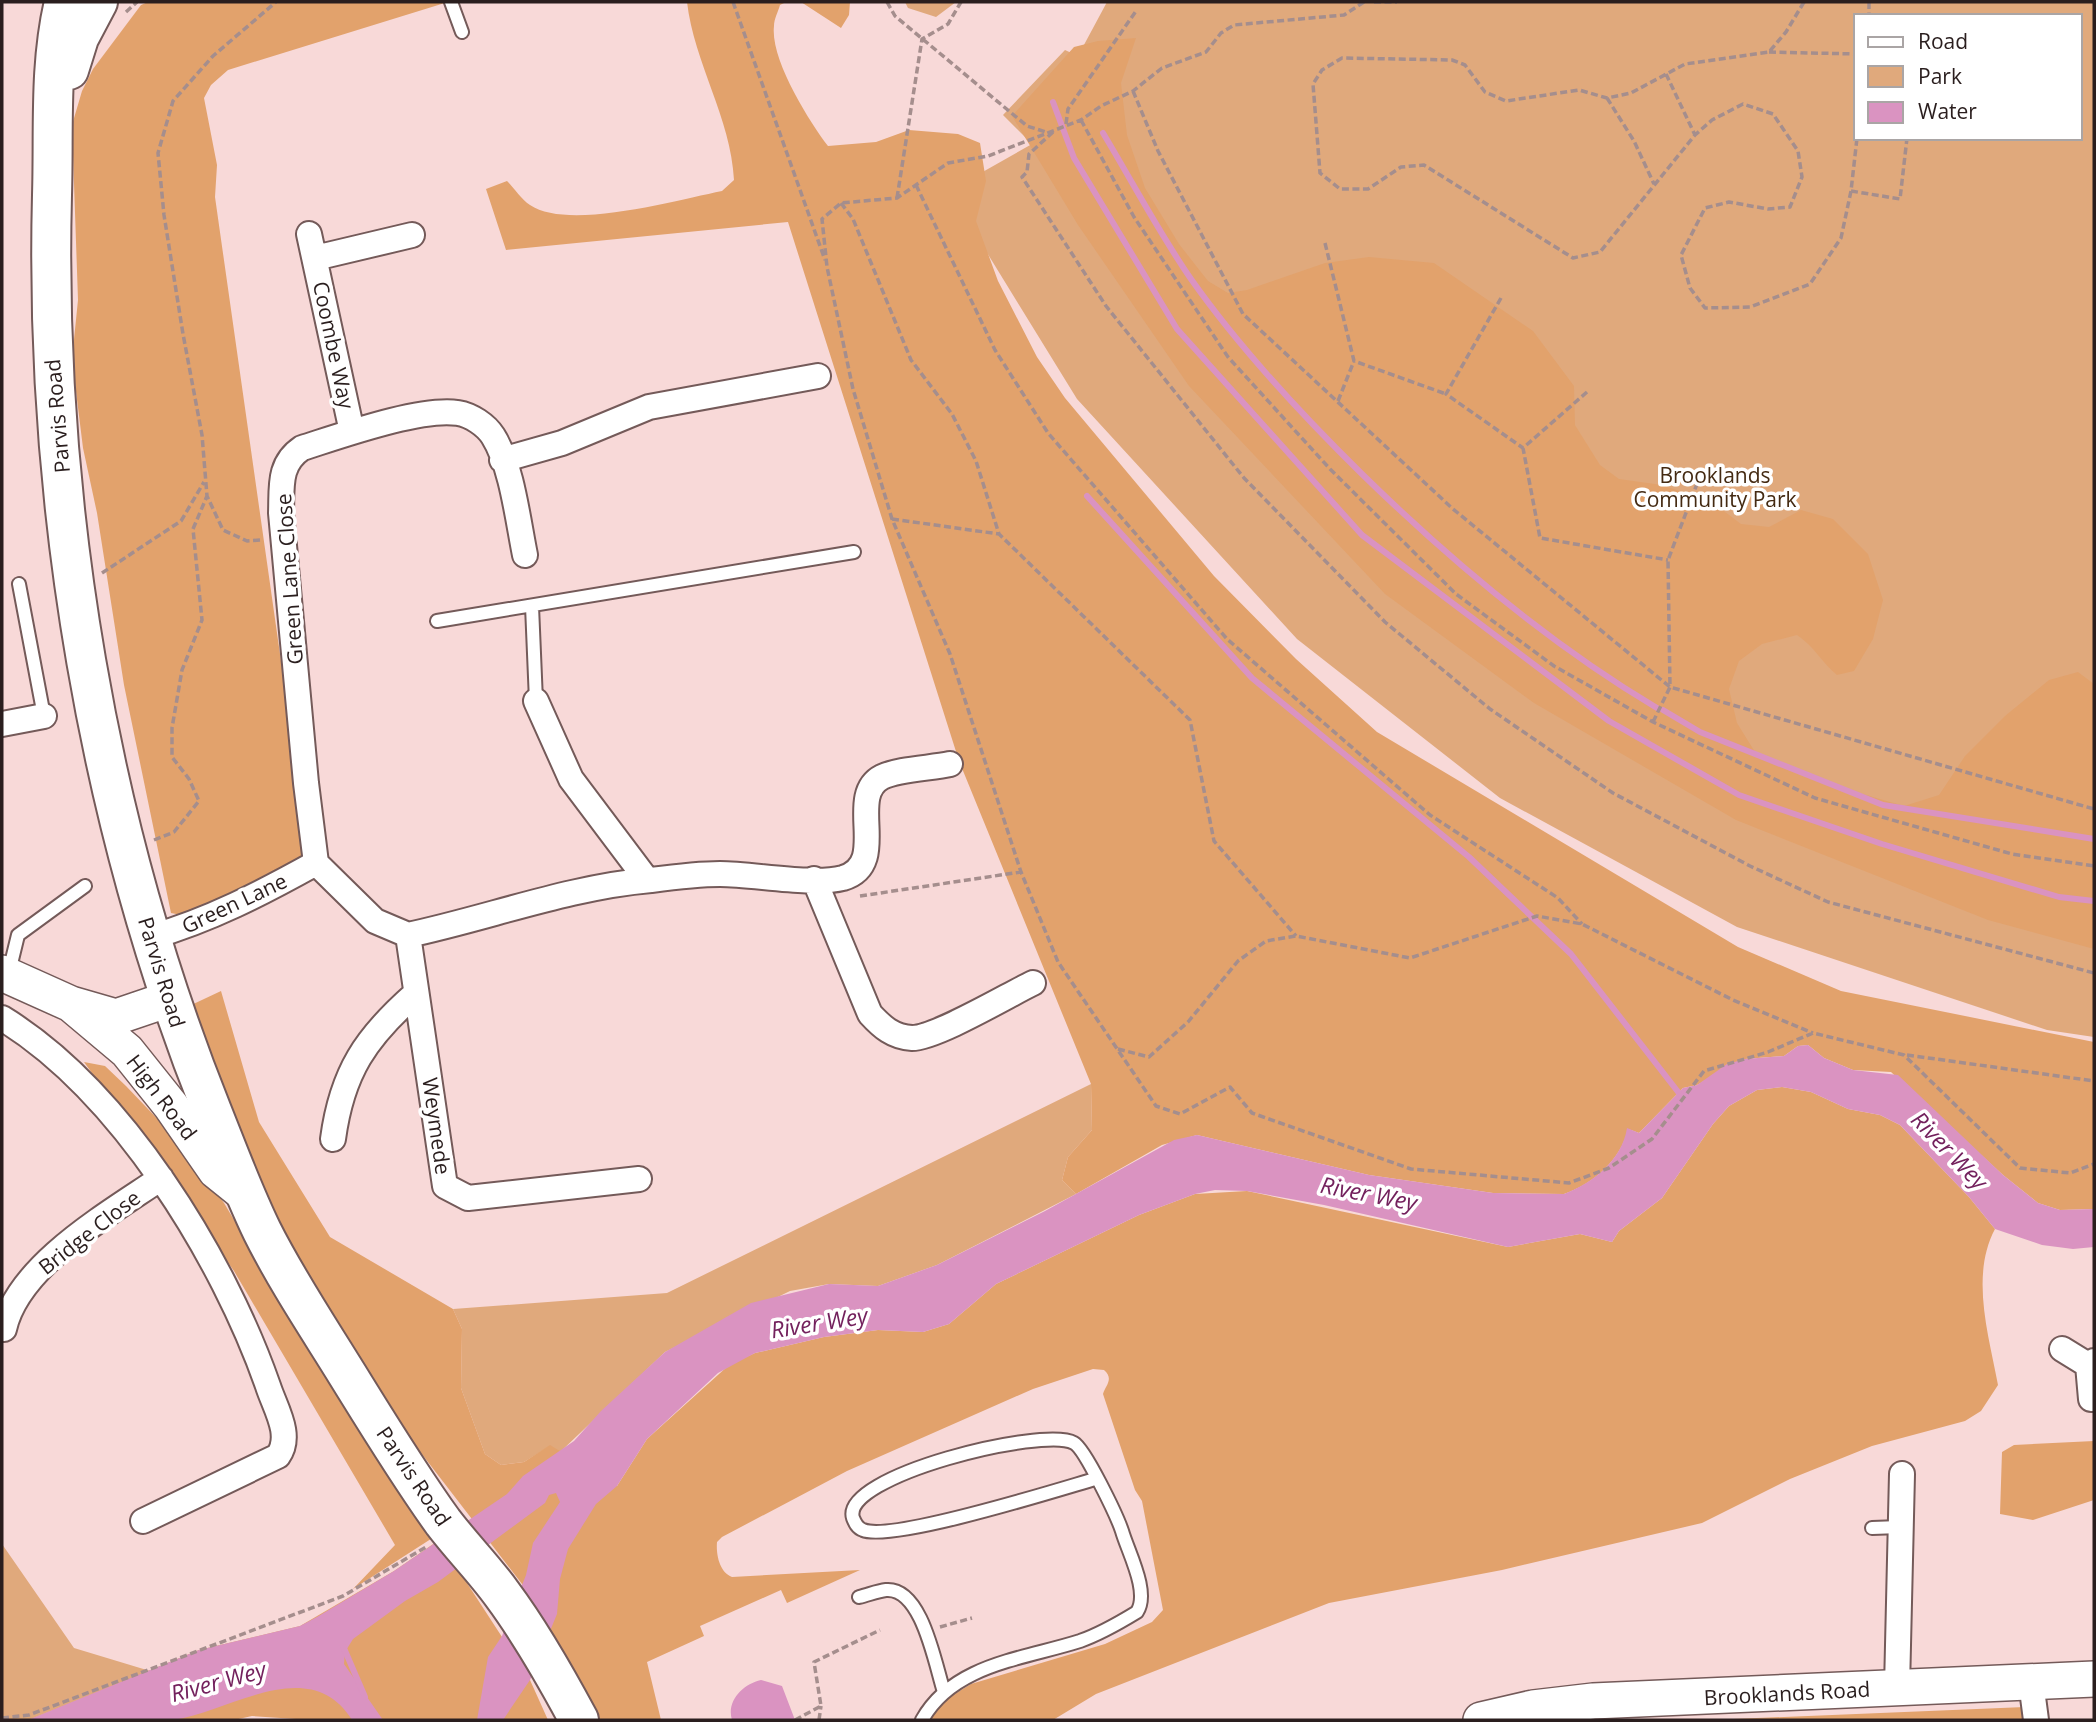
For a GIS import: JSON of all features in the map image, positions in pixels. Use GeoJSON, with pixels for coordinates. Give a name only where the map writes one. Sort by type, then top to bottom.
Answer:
{"type":"FeatureCollection","features":[{"type":"Feature","properties":{"kind":"main road","name":"Parvis Road"},"geometry":{"type":"LineString","coordinates":[[64,2],[54,60],[49,297],[55,410],[83,639],[105,761],[127,853],[169,999],[247,1196],[294,1289],[436,1525],[503,1595],[554,1674],[579,1720]]}},
{"type":"Feature","properties":{"kind":"main road","name":"Parvis Road"},"geometry":{"type":"LineString","coordinates":[[54,121],[79,38],[98,2]]}},
{"type":"Feature","properties":{"kind":"main road","name":"High Road"},"geometry":{"type":"LineString","coordinates":[[5,975],[71,1004],[116,1017],[169,999]]}},
{"type":"Feature","properties":{"kind":"main road","name":"High Road"},"geometry":{"type":"LineString","coordinates":[[71,1004],[127,1051],[171,1106],[216,1171],[247,1196]]}},
{"type":"Feature","properties":{"kind":"main road","name":"Brooklands Road"},"geometry":{"type":"LineString","coordinates":[[1481,1720],[1533,1708],[1593,1701],[2094,1679]]}},
{"type":"Feature","properties":{"kind":"street","name":"Coombe Way"},"geometry":{"type":"LineString","coordinates":[[309,234],[352,432]]}},
{"type":"Feature","properties":{"kind":"street","name":"Coombe Way"},"geometry":{"type":"LineString","coordinates":[[315,258],[412,235]]}},
{"type":"Feature","properties":{"kind":"street"},"geometry":{"type":"LineString","coordinates":[[502,460],[562,443],[649,407],[818,376]]}},
{"type":"Feature","properties":{"kind":"street","name":"Green Lane Close"},"geometry":{"type":"LineString","coordinates":[[316,863],[283,538],[282,473],[289,457],[302,448],[352,432],[433,413],[459,413],[477,420],[493,436],[502,460],[525,555]]}},
{"type":"Feature","properties":{"kind":"street"},"geometry":{"type":"LineString","coordinates":[[536,701],[571,779],[647,880]]}},
{"type":"Feature","properties":{"kind":"street"},"geometry":{"type":"LineString","coordinates":[[2,724],[44,716]]}},
{"type":"Feature","properties":{"kind":"street"},"geometry":{"type":"LineString","coordinates":[[316,863],[375,921],[408,935],[647,880],[719,874],[819,890],[844,878],[862,864],[868,841],[867,806],[871,786],[883,777],[950,764]]}},
{"type":"Feature","properties":{"kind":"street","name":"Green Lane"},"geometry":{"type":"LineString","coordinates":[[151,937],[194,925],[226,911],[316,863]]}},
{"type":"Feature","properties":{"kind":"street"},"geometry":{"type":"LineString","coordinates":[[819,890],[870,1014],[885,1031],[913,1038],[943,1028],[1033,983]]}},
{"type":"Feature","properties":{"kind":"street","name":"Weymede"},"geometry":{"type":"LineString","coordinates":[[408,935],[445,1186],[468,1198],[639,1179]]}},
{"type":"Feature","properties":{"kind":"street"},"geometry":{"type":"LineString","coordinates":[[333,1139],[337,1110],[360,1051],[390,1016],[415,994]]}},
{"type":"Feature","properties":{"kind":"street"},"geometry":{"type":"LineString","coordinates":[[2,1018],[54,1057],[90,1093],[161,1178],[215,1267],[262,1368],[285,1435],[284,1447],[278,1456],[142,1521]]}},
{"type":"Feature","properties":{"kind":"street","name":"Bridge Close"},"geometry":{"type":"LineString","coordinates":[[4,1329],[8,1312],[16,1298],[46,1262],[161,1178]]}},
{"type":"Feature","properties":{"kind":"street"},"geometry":{"type":"LineString","coordinates":[[2062,1349],[2091,1363],[2091,1399]]}},
{"type":"Feature","properties":{"kind":"street"},"geometry":{"type":"LineString","coordinates":[[1897,1688],[1902,1474]]}},
{"type":"Feature","properties":{"kind":"street"},"geometry":{"type":"LineString","coordinates":[[2031,1682],[2036,1720]]}},
{"type":"Feature","properties":{"kind":"lane"},"geometry":{"type":"LineString","coordinates":[[451,2],[462,32]]}},
{"type":"Feature","properties":{"kind":"lane"},"geometry":{"type":"LineString","coordinates":[[437,621],[853,552]]}},
{"type":"Feature","properties":{"kind":"lane"},"geometry":{"type":"LineString","coordinates":[[19,584],[44,716]]}},
{"type":"Feature","properties":{"kind":"lane"},"geometry":{"type":"LineString","coordinates":[[532,606],[536,701]]}},
{"type":"Feature","properties":{"kind":"lane"},"geometry":{"type":"LineString","coordinates":[[5,975],[18,935],[85,886]]}},
{"type":"Feature","properties":{"kind":"lane"},"geometry":{"type":"LineString","coordinates":[[922,1720],[933,1700],[971,1673],[1082,1640],[1137,1612],[1142,1594],[1115,1509],[1095,1479],[1082,1450],[1074,1442],[1046,1439],[1027,1441],[929,1464],[883,1480],[863,1493],[854,1503],[852,1514],[856,1525],[863,1531],[880,1532],[945,1520],[1095,1479]]}},
{"type":"Feature","properties":{"kind":"lane"},"geometry":{"type":"LineString","coordinates":[[1872,1528],[1900,1527]]}},
{"type":"Feature","properties":{"kind":"lane"},"geometry":{"type":"LineString","coordinates":[[859,1597],[888,1589],[909,1598],[922,1619],[944,1692]]}},
{"type":"Feature","properties":{"kind":"path"},"geometry":{"type":"LineString","coordinates":[[276,2],[213,56],[173,101],[158,153],[183,334],[202,435],[207,496],[223,530],[247,541],[283,538]]}},
{"type":"Feature","properties":{"kind":"path"},"geometry":{"type":"LineString","coordinates":[[733,2],[827,267]]}},
{"type":"Feature","properties":{"kind":"path"},"geometry":{"type":"LineString","coordinates":[[887,2],[895,16],[1027,126],[1042,133],[1055,131]]}},
{"type":"Feature","properties":{"kind":"path"},"geometry":{"type":"LineString","coordinates":[[922,39],[947,24],[961,2]]}},
{"type":"Feature","properties":{"kind":"path"},"geometry":{"type":"LineString","coordinates":[[1364,2],[1344,15],[1234,25],[1221,33],[1206,52],[1162,68],[1133,91],[1055,131],[1029,154],[1027,173],[1021,177],[1106,306],[1244,478],[1385,622],[1490,709],[1614,793],[1750,866],[1828,902],[2094,973]]}},
{"type":"Feature","properties":{"kind":"path"},"geometry":{"type":"LineString","coordinates":[[1374,2],[1397,2]]}},
{"type":"Feature","properties":{"kind":"path"},"geometry":{"type":"LineString","coordinates":[[1769,51],[1786,32],[1804,2]]}},
{"type":"Feature","properties":{"kind":"path"},"geometry":{"type":"LineString","coordinates":[[1066,124],[1068,109],[1136,11]]}},
{"type":"Feature","properties":{"kind":"path"},"geometry":{"type":"LineString","coordinates":[[897,198],[922,39]]}},
{"type":"Feature","properties":{"kind":"path"},"geometry":{"type":"LineString","coordinates":[[1854,54],[1769,51],[1685,64],[1631,93],[1607,98],[1579,90],[1506,101],[1485,92],[1465,65],[1452,60],[1342,58],[1322,70],[1312,84],[1320,173],[1340,189],[1368,189],[1401,167],[1424,166],[1573,258],[1600,252],[1695,135],[1712,120],[1743,104],[1773,114],[1798,151],[1802,177],[1790,207],[1768,209],[1729,202],[1705,208],[1681,255],[1690,288],[1705,308],[1750,307],[1810,284],[1841,238],[1851,191],[1857,140]]}},
{"type":"Feature","properties":{"kind":"path"},"geometry":{"type":"LineString","coordinates":[[1666,74],[1695,135]]}},
{"type":"Feature","properties":{"kind":"path"},"geometry":{"type":"LineString","coordinates":[[1133,91],[1158,151],[1243,314],[1453,509],[1671,687],[2094,810]]}},
{"type":"Feature","properties":{"kind":"path"},"geometry":{"type":"LineString","coordinates":[[1607,98],[1634,141],[1654,184]]}},
{"type":"Feature","properties":{"kind":"path"},"geometry":{"type":"LineString","coordinates":[[1080,120],[1134,217],[1228,357],[1330,469],[1456,594],[1554,666],[1653,722],[1815,798],[2012,853],[2094,866]]}},
{"type":"Feature","properties":{"kind":"path"},"geometry":{"type":"LineString","coordinates":[[1055,131],[988,156],[948,163],[897,198],[841,203],[822,219],[827,267],[853,388],[892,519],[950,654],[1021,872],[1058,962],[1156,1106],[1180,1114],[1230,1087],[1252,1113],[1410,1169],[1569,1184],[1609,1168],[1651,1139],[1704,1070],[1768,1052],[1813,1033]]}},
{"type":"Feature","properties":{"kind":"path"},"geometry":{"type":"LineString","coordinates":[[1851,191],[1900,199],[1907,140]]}},
{"type":"Feature","properties":{"kind":"path"},"geometry":{"type":"LineString","coordinates":[[916,185],[995,351],[1048,433],[1227,639],[1430,815],[1558,898],[1582,924]]}},
{"type":"Feature","properties":{"kind":"path"},"geometry":{"type":"LineString","coordinates":[[841,203],[853,219],[911,360],[952,414],[976,461],[999,534],[1191,720],[1214,841],[1296,936]]}},
{"type":"Feature","properties":{"kind":"path"},"geometry":{"type":"LineString","coordinates":[[1325,243],[1354,361],[1338,402]]}},
{"type":"Feature","properties":{"kind":"path"},"geometry":{"type":"LineString","coordinates":[[1446,394],[1501,298]]}},
{"type":"Feature","properties":{"kind":"path"},"geometry":{"type":"LineString","coordinates":[[1354,361],[1446,394],[1523,448],[1540,538],[1668,560]]}},
{"type":"Feature","properties":{"kind":"path"},"geometry":{"type":"LineString","coordinates":[[1523,448],[1587,392]]}},
{"type":"Feature","properties":{"kind":"path"},"geometry":{"type":"LineString","coordinates":[[1653,722],[1671,687],[1668,560],[1700,476]]}},
{"type":"Feature","properties":{"kind":"path"},"geometry":{"type":"LineString","coordinates":[[99,575],[181,521],[205,480]]}},
{"type":"Feature","properties":{"kind":"path"},"geometry":{"type":"LineString","coordinates":[[127,853],[174,832],[199,801],[189,779],[172,757],[172,728],[182,670],[202,620],[193,528],[207,496]]}},
{"type":"Feature","properties":{"kind":"path"},"geometry":{"type":"LineString","coordinates":[[892,519],[999,534]]}},
{"type":"Feature","properties":{"kind":"path"},"geometry":{"type":"LineString","coordinates":[[819,890],[1021,872]]}},
{"type":"Feature","properties":{"kind":"path"},"geometry":{"type":"LineString","coordinates":[[1116,1049],[1149,1057],[1188,1022],[1238,961],[1266,942],[1296,936],[1410,958],[1535,917],[1582,924],[1733,1000],[1813,1033],[1905,1055],[2094,1081]]}},
{"type":"Feature","properties":{"kind":"path"},"geometry":{"type":"LineString","coordinates":[[1905,1055],[2020,1168],[2070,1173],[2094,1164]]}},
{"type":"Feature","properties":{"kind":"path"},"geometry":{"type":"LineString","coordinates":[[2,1718],[29,1715],[343,1596],[436,1525]]}},
{"type":"Feature","properties":{"kind":"path"},"geometry":{"type":"LineString","coordinates":[[925,1632],[972,1618]]}},
{"type":"Feature","properties":{"kind":"path"},"geometry":{"type":"LineString","coordinates":[[819,1720],[821,1706],[814,1662],[880,1630]]}},
{"type":"Feature","properties":{"kind":"path"},"geometry":{"type":"LineString","coordinates":[[795,1720],[821,1706]]}},
{"type":"Feature","properties":{"kind":"green space"},"geometry":{"type":"Polygon","coordinates":[[[905,2],[956,2],[936,17],[908,8],[905,2]]]}},
{"type":"Feature","properties":{"kind":"green space","name":"Brooklands Community Park"},"geometry":{"type":"Polygon","coordinates":[[[1107,2],[2094,2],[2094,1037],[2047,1030],[1737,927],[1500,798],[1297,639],[1077,399],[949,191],[1032,144],[1003,115],[1065,50],[1078,56],[1107,2]]]}},
{"type":"Feature","properties":{"kind":"green space"},"geometry":{"type":"Polygon","coordinates":[[[1091,1084],[1092,1130],[1068,1157],[1062,1180],[1076,1194],[937,1265],[878,1286],[829,1284],[790,1291],[665,1352],[557,1455],[550,1446],[524,1462],[501,1465],[485,1454],[461,1388],[462,1329],[453,1309],[667,1293],[1091,1084]]]}},
{"type":"Feature","properties":{"kind":"green space"},"geometry":{"type":"Polygon","coordinates":[[[2,1544],[74,1648],[150,1671],[31,1719],[2,1720],[2,1544]]]}},
{"type":"Feature","properties":{"kind":"shaded area"},"geometry":{"type":"Polygon","coordinates":[[[148,2],[448,2],[228,70],[211,85],[204,98],[217,165],[215,197],[309,858],[192,917],[171,913],[124,685],[97,513],[83,448],[72,359],[78,300],[72,125],[82,91],[93,69],[141,5],[148,2]]]}},
{"type":"Feature","properties":{"kind":"shaded area"},"geometry":{"type":"Polygon","coordinates":[[[687,2],[786,2],[780,5],[774,23],[774,40],[778,55],[792,89],[828,146],[876,142],[909,130],[958,134],[980,143],[986,181],[976,221],[998,281],[1037,357],[1065,398],[1214,576],[1296,659],[1377,732],[1738,947],[1841,991],[2094,1042],[2094,1209],[2060,1210],[2038,1203],[2003,1175],[1891,1072],[1853,1070],[1824,1058],[1808,1045],[1798,1046],[1784,1056],[1745,1059],[1697,1085],[1683,1088],[1639,1133],[1628,1129],[1619,1151],[1604,1169],[1585,1184],[1564,1194],[1493,1193],[1369,1175],[1197,1135],[1162,1145],[1076,1194],[1062,1180],[1068,1157],[1092,1130],[1091,1084],[959,761],[788,222],[506,250],[486,189],[507,181],[530,205],[547,212],[570,215],[623,211],[722,191],[734,180],[726,135],[697,47],[687,2]]]}},
{"type":"Feature","properties":{"kind":"shaded area"},"geometry":{"type":"Polygon","coordinates":[[[801,2],[850,2],[849,15],[841,28],[801,2]]]}},
{"type":"Feature","properties":{"kind":"shaded area"},"geometry":{"type":"Polygon","coordinates":[[[1136,38],[1121,83],[1127,135],[1145,188],[1179,244],[1208,281],[1228,293],[1247,290],[1325,263],[1369,257],[1434,263],[1533,331],[1574,386],[1575,425],[1600,465],[1619,479],[1662,485],[1712,502],[1741,524],[1769,527],[1801,510],[1833,519],[1868,554],[1883,600],[1873,639],[1854,671],[1837,675],[1797,635],[1762,644],[1739,661],[1729,689],[1737,723],[1755,752],[1811,779],[1904,806],[1939,795],[1965,756],[2005,716],[2049,680],[2078,672],[2094,684],[2094,949],[1988,920],[1736,820],[1534,703],[1385,594],[1189,386],[1078,225],[1012,116],[1074,47],[1098,41],[1136,38]]]}},
{"type":"Feature","properties":{"kind":"shaded area"},"geometry":{"type":"Polygon","coordinates":[[[221,991],[259,1122],[330,1237],[453,1309],[462,1329],[461,1388],[485,1454],[501,1465],[524,1462],[550,1445],[617,1486],[647,1439],[729,1365],[755,1353],[824,1337],[878,1330],[923,1332],[949,1324],[996,1284],[1139,1215],[1195,1194],[1247,1191],[1508,1247],[1580,1234],[1612,1242],[1619,1231],[1662,1198],[1713,1124],[1729,1106],[1757,1090],[1782,1087],[1811,1092],[1848,1109],[1880,1115],[1900,1125],[1969,1197],[1995,1229],[1984,1266],[1983,1286],[1998,1385],[1981,1411],[1965,1421],[1872,1446],[1790,1479],[1702,1523],[1502,1570],[1329,1603],[1096,1694],[1053,1720],[931,1720],[938,1704],[971,1684],[1105,1644],[1152,1622],[1163,1610],[1142,1501],[1135,1490],[1103,1394],[1108,1376],[1104,1370],[1093,1369],[1033,1389],[847,1471],[722,1537],[717,1542],[718,1557],[721,1567],[732,1577],[860,1570],[787,1603],[781,1590],[700,1626],[704,1636],[647,1662],[661,1720],[579,1720],[554,1674],[522,1584],[384,1405],[303,1282],[244,1149],[233,1110],[187,1007],[221,991]]]}},
{"type":"Feature","properties":{"kind":"shaded area"},"geometry":{"type":"Polygon","coordinates":[[[84,1062],[105,1066],[126,1086],[169,1131],[224,1203],[303,1336],[434,1537],[353,1589],[395,1545],[234,1271],[84,1062]]]}},
{"type":"Feature","properties":{"kind":"shaded area"},"geometry":{"type":"Polygon","coordinates":[[[2094,1441],[2094,1500],[2033,1520],[2000,1514],[2002,1452],[2014,1445],[2094,1441]]]}},
{"type":"Feature","properties":{"kind":"shaded area"},"geometry":{"type":"Polygon","coordinates":[[[439,1540],[530,1680],[548,1720],[311,1720],[252,1716],[234,1720],[16,1720],[31,1719],[199,1650],[300,1626],[394,1571],[439,1540]]]}},
{"type":"Feature","properties":{"kind":"shaded area"},"geometry":{"type":"Polygon","coordinates":[[[2025,1707],[2027,1720],[1710,1720],[2025,1707]]]}},
{"type":"Feature","properties":{"kind":"water"},"geometry":{"type":"Polygon","coordinates":[[[1808,1045],[1824,1058],[1853,1070],[1898,1075],[2003,1175],[2038,1203],[2060,1210],[2094,1209],[2094,1247],[2073,1249],[2042,1245],[1995,1229],[1969,1197],[1900,1125],[1880,1115],[1848,1109],[1811,1092],[1782,1087],[1757,1090],[1729,1106],[1713,1124],[1662,1198],[1619,1231],[1612,1242],[1580,1234],[1508,1247],[1324,1205],[1247,1191],[1215,1190],[1195,1194],[1139,1215],[996,1284],[949,1324],[923,1332],[878,1330],[824,1337],[755,1353],[718,1373],[647,1439],[617,1486],[596,1504],[568,1549],[560,1579],[557,1614],[530,1680],[503,1720],[477,1720],[488,1657],[502,1636],[526,1575],[533,1543],[560,1502],[556,1493],[549,1495],[545,1503],[438,1582],[405,1601],[353,1639],[345,1652],[344,1664],[383,1720],[352,1720],[335,1700],[314,1690],[292,1688],[244,1698],[174,1720],[28,1720],[199,1650],[300,1626],[317,1617],[394,1571],[507,1494],[523,1476],[574,1441],[601,1411],[665,1352],[751,1303],[829,1284],[878,1286],[937,1265],[1045,1211],[1174,1140],[1197,1135],[1369,1175],[1493,1193],[1564,1194],[1585,1184],[1604,1169],[1619,1150],[1627,1128],[1639,1133],[1683,1088],[1697,1085],[1727,1064],[1745,1059],[1784,1056],[1798,1046],[1808,1045]]]}},
{"type":"Feature","properties":{"kind":"water"},"geometry":{"type":"Polygon","coordinates":[[[761,1680],[782,1686],[795,1720],[732,1720],[731,1706],[737,1694],[748,1685],[761,1680]]]}},
{"type":"Feature","properties":{"kind":"waterway"},"geometry":{"type":"LineString","coordinates":[[1053,102],[1074,158],[1177,329],[1362,535],[1609,721],[1739,795],[1882,844],[2059,897],[2094,901]]}},
{"type":"Feature","properties":{"kind":"waterway"},"geometry":{"type":"LineString","coordinates":[[1103,133],[1191,279],[1272,381],[1317,428],[1396,507],[1502,600],[1539,629],[1657,708]]}},
{"type":"Feature","properties":{"kind":"waterway"},"geometry":{"type":"LineString","coordinates":[[1087,496],[1252,678],[1469,857],[1571,954],[1682,1097]]}},
{"type":"Feature","properties":{"kind":"waterway"},"geometry":{"type":"LineString","coordinates":[[1663,710],[1700,732],[1883,805],[2094,839]]}},
{"type":"Feature","properties":{"kind":"waterway","name":"River Wey"},"geometry":{"type":"LineString","coordinates":[[343,1646],[365,1697]]}}]}
